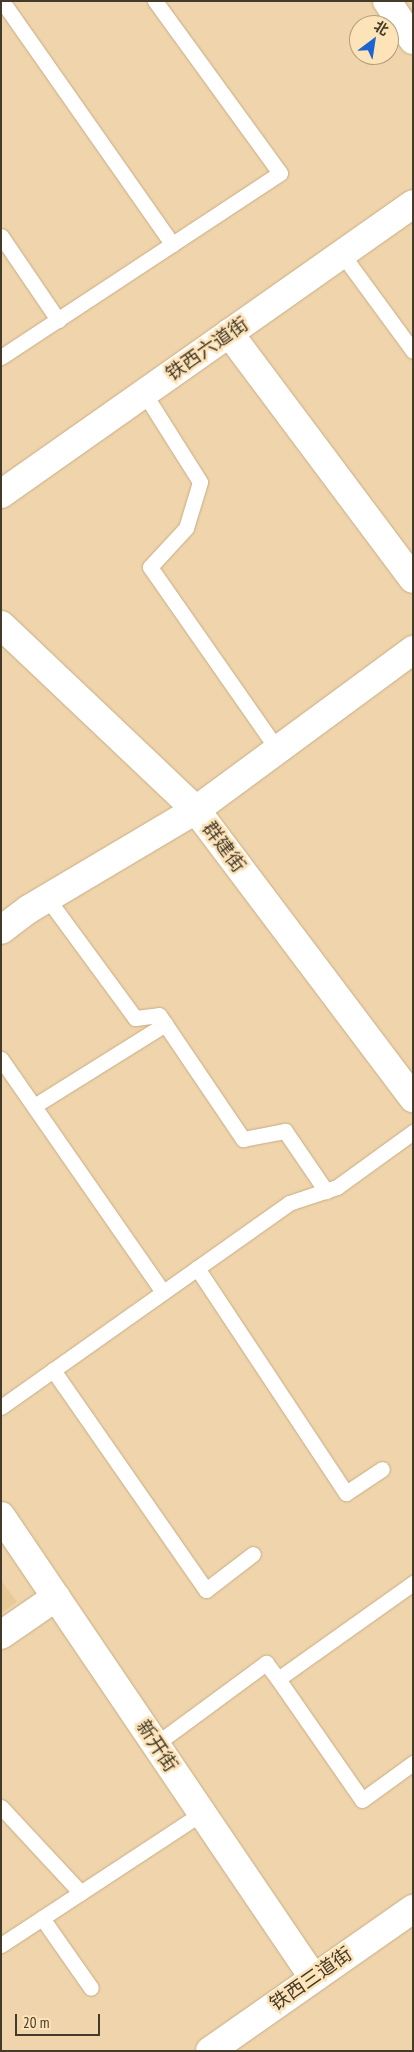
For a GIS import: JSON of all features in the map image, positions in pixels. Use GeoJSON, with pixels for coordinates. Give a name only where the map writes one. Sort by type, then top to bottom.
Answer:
{"type":"FeatureCollection","features":[{"type":"Feature","properties":{"kind":"street"},"geometry":{"type":"LineString","coordinates":[[387,1],[413,40]]}},
{"type":"Feature","properties":{"kind":"street","name":"铁西六道街"},"geometry":{"type":"LineString","coordinates":[[1,494],[413,204]]}},
{"type":"Feature","properties":{"kind":"street"},"geometry":{"type":"LineString","coordinates":[[229,334],[413,580]]}},
{"type":"Feature","properties":{"kind":"street","name":"群建街"},"geometry":{"type":"LineString","coordinates":[[1,625],[196,810],[413,1098]]}},
{"type":"Feature","properties":{"kind":"street"},"geometry":{"type":"LineString","coordinates":[[1,930],[47,898],[196,810],[413,650]]}},
{"type":"Feature","properties":{"kind":"street","name":"新开街"},"geometry":{"type":"LineString","coordinates":[[1,1516],[313,1977]]}},
{"type":"Feature","properties":{"kind":"street"},"geometry":{"type":"LineString","coordinates":[[1,1635],[56,1597]]}},
{"type":"Feature","properties":{"kind":"street","name":"铁西三道街"},"geometry":{"type":"LineString","coordinates":[[210,2051],[313,1977],[413,1909]]}},
{"type":"Feature","properties":{"kind":"lane"},"geometry":{"type":"LineString","coordinates":[[2,1],[172,244]]}},
{"type":"Feature","properties":{"kind":"lane"},"geometry":{"type":"LineString","coordinates":[[1,357],[280,173],[155,1]]}},
{"type":"Feature","properties":{"kind":"lane"},"geometry":{"type":"LineString","coordinates":[[1,236],[58,320]]}},
{"type":"Feature","properties":{"kind":"lane"},"geometry":{"type":"LineString","coordinates":[[342,254],[413,351]]}},
{"type":"Feature","properties":{"kind":"lane"},"geometry":{"type":"LineString","coordinates":[[144,393],[200,482],[186,528],[150,567],[277,749]]}},
{"type":"Feature","properties":{"kind":"lane"},"geometry":{"type":"LineString","coordinates":[[47,898],[135,1018],[159,1015],[244,1139],[286,1131],[326,1191]]}},
{"type":"Feature","properties":{"kind":"lane"},"geometry":{"type":"LineString","coordinates":[[34,1106],[166,1024]]}},
{"type":"Feature","properties":{"kind":"lane"},"geometry":{"type":"LineString","coordinates":[[1,1059],[163,1292]]}},
{"type":"Feature","properties":{"kind":"lane"},"geometry":{"type":"LineString","coordinates":[[1,1407],[289,1203],[326,1191],[413,1132]]}},
{"type":"Feature","properties":{"kind":"lane"},"geometry":{"type":"LineString","coordinates":[[196,1268],[346,1493],[382,1469]]}},
{"type":"Feature","properties":{"kind":"lane"},"geometry":{"type":"LineString","coordinates":[[53,1370],[206,1590],[253,1554]]}},
{"type":"Feature","properties":{"kind":"lane"},"geometry":{"type":"LineString","coordinates":[[278,1679],[413,1583]]}},
{"type":"Feature","properties":{"kind":"lane"},"geometry":{"type":"LineString","coordinates":[[156,1744],[266,1663],[362,1800],[413,1763]]}},
{"type":"Feature","properties":{"kind":"lane"},"geometry":{"type":"LineString","coordinates":[[1,1807],[81,1893]]}},
{"type":"Feature","properties":{"kind":"lane"},"geometry":{"type":"LineString","coordinates":[[1,1945],[202,1813]]}},
{"type":"Feature","properties":{"kind":"lane"},"geometry":{"type":"LineString","coordinates":[[42,1918],[91,1988]]}},
{"type":"Feature","properties":{"kind":"shaded area"},"geometry":{"type":"Polygon","coordinates":[[[1,1580],[17,1602],[1,1613],[1,1580]]]}}]}
